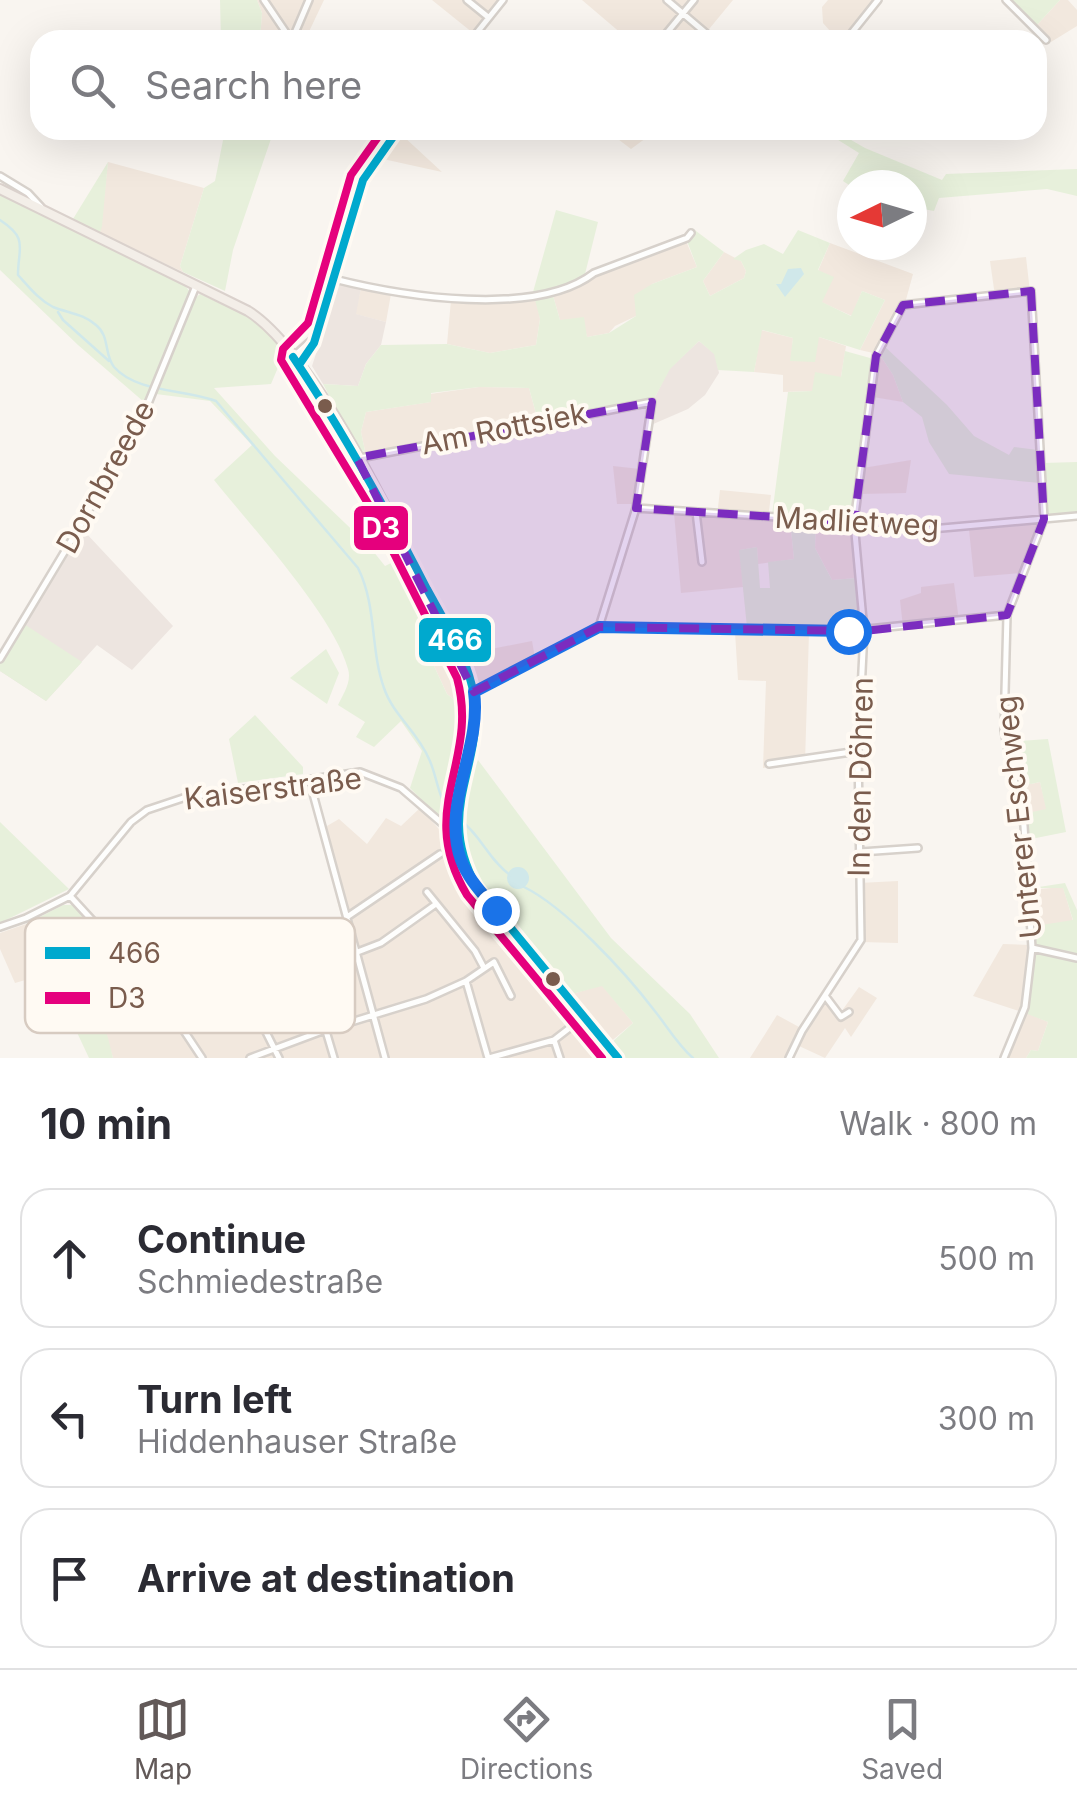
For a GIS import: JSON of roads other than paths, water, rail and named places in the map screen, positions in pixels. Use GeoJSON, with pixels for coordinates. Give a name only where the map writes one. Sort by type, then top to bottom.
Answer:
{"type":"FeatureCollection","features":[{"type":"Feature","properties":{"kind":"main road"},"geometry":{"type":"LineString","coordinates":[[0,189],[258,317],[296,360],[358,458],[458,649],[474,692],[475,729],[456,822],[460,859],[472,881],[618,1058]]}},
{"type":"Feature","properties":{"kind":"street"},"geometry":{"type":"LineString","coordinates":[[264,0],[284,30]]}},
{"type":"Feature","properties":{"kind":"street"},"geometry":{"type":"LineString","coordinates":[[296,30],[310,0]]}},
{"type":"Feature","properties":{"kind":"street"},"geometry":{"type":"LineString","coordinates":[[467,0],[489,18]]}},
{"type":"Feature","properties":{"kind":"street"},"geometry":{"type":"LineString","coordinates":[[479,30],[504,0]]}},
{"type":"Feature","properties":{"kind":"street"},"geometry":{"type":"LineString","coordinates":[[667,0],[702,30]]}},
{"type":"Feature","properties":{"kind":"street"},"geometry":{"type":"LineString","coordinates":[[669,30],[694,0]]}},
{"type":"Feature","properties":{"kind":"street"},"geometry":{"type":"LineString","coordinates":[[854,30],[878,0]]}},
{"type":"Feature","properties":{"kind":"street"},"geometry":{"type":"LineString","coordinates":[[1006,0],[1036,30]]}},
{"type":"Feature","properties":{"kind":"street"},"geometry":{"type":"LineString","coordinates":[[296,360],[320,328],[364,180],[391,140]]}},
{"type":"Feature","properties":{"kind":"street"},"geometry":{"type":"LineString","coordinates":[[0,176],[28,193],[43,209]]}},
{"type":"Feature","properties":{"kind":"street"},"geometry":{"type":"LineString","coordinates":[[334,279],[388,292],[509,301],[583,281],[691,234]]}},
{"type":"Feature","properties":{"kind":"street","name":"Dornbreede"},"geometry":{"type":"LineString","coordinates":[[0,659],[80,526],[150,398],[196,286]]}},
{"type":"Feature","properties":{"kind":"street","name":"In den Döhren"},"geometry":{"type":"LineString","coordinates":[[790,1058],[802,1032],[861,940],[858,751],[864,631],[854,522],[876,356],[903,304],[1031,291],[1044,520]]}},
{"type":"Feature","properties":{"kind":"street","name":"Am Rottsiek"},"geometry":{"type":"LineString","coordinates":[[358,458],[652,402],[636,508]]}},
{"type":"Feature","properties":{"kind":"street"},"geometry":{"type":"LineString","coordinates":[[599,627],[636,508]]}},
{"type":"Feature","properties":{"kind":"street","name":"Madlietweg"},"geometry":{"type":"LineString","coordinates":[[636,508],[920,530],[1077,516]]}},
{"type":"Feature","properties":{"kind":"street"},"geometry":{"type":"LineString","coordinates":[[696,512],[702,562]]}},
{"type":"Feature","properties":{"kind":"street","name":"Unterer Eschweg"},"geometry":{"type":"LineString","coordinates":[[1004,1058],[1025,1007],[1032,948],[1024,826],[1004,731],[1007,616],[1044,520]]}},
{"type":"Feature","properties":{"kind":"street"},"geometry":{"type":"LineString","coordinates":[[474,692],[599,627],[864,631],[1007,616]]}},
{"type":"Feature","properties":{"kind":"street"},"geometry":{"type":"LineString","coordinates":[[769,764],[858,751]]}},
{"type":"Feature","properties":{"kind":"street","name":"Kaiserstraße"},"geometry":{"type":"LineString","coordinates":[[26,918],[70,896],[125,828],[147,810],[183,798],[351,772],[369,774],[400,788],[441,824],[456,822]]}},
{"type":"Feature","properties":{"kind":"street"},"geometry":{"type":"LineString","coordinates":[[309,779],[346,918],[440,854]]}},
{"type":"Feature","properties":{"kind":"street"},"geometry":{"type":"LineString","coordinates":[[860,852],[918,848]]}},
{"type":"Feature","properties":{"kind":"street"},"geometry":{"type":"LineString","coordinates":[[427,892],[466,938],[484,968]]}},
{"type":"Feature","properties":{"kind":"street"},"geometry":{"type":"LineString","coordinates":[[70,896],[90,918]]}},
{"type":"Feature","properties":{"kind":"street"},"geometry":{"type":"LineString","coordinates":[[385,1058],[355,953],[382,943],[436,904]]}},
{"type":"Feature","properties":{"kind":"street","name":"Kaiserstraße"},"geometry":{"type":"LineString","coordinates":[[0,927],[25,918]]}},
{"type":"Feature","properties":{"kind":"street"},"geometry":{"type":"LineString","coordinates":[[1032,948],[1077,958]]}},
{"type":"Feature","properties":{"kind":"street"},"geometry":{"type":"LineString","coordinates":[[355,1021],[426,999],[494,962],[511,996]]}},
{"type":"Feature","properties":{"kind":"street"},"geometry":{"type":"LineString","coordinates":[[466,980],[488,1058],[554,1040],[586,1015]]}},
{"type":"Feature","properties":{"kind":"street"},"geometry":{"type":"LineString","coordinates":[[826,997],[841,1017],[849,1012]]}},
{"type":"Feature","properties":{"kind":"street"},"geometry":{"type":"LineString","coordinates":[[185,1033],[202,1058]]}},
{"type":"Feature","properties":{"kind":"street"},"geometry":{"type":"LineString","coordinates":[[266,1033],[280,1058]]}},
{"type":"Feature","properties":{"kind":"street"},"geometry":{"type":"LineString","coordinates":[[250,1058],[317,1033]]}},
{"type":"Feature","properties":{"kind":"street"},"geometry":{"type":"LineString","coordinates":[[326,1033],[334,1058]]}},
{"type":"Feature","properties":{"kind":"street"},"geometry":{"type":"LineString","coordinates":[[554,1040],[560,1058]]}},
{"type":"Feature","properties":{"kind":"water"},"geometry":{"type":"Polygon","coordinates":[[[801,268],[804,274],[785,297],[776,284],[781,284],[788,269],[801,268]]]}},
{"type":"Feature","properties":{"kind":"water"},"geometry":{"type":"Polygon","coordinates":[[[518,867],[526,870],[526,886],[518,889],[510,886],[507,878],[510,870],[518,867]]]}},
{"type":"Feature","properties":{"kind":"waterway"},"geometry":{"type":"LineString","coordinates":[[0,220],[18,238],[18,275],[34,293],[53,307],[96,325],[114,367],[135,382],[216,401],[358,568],[368,597],[384,688],[424,749],[444,802],[453,815]]}},
{"type":"Feature","properties":{"kind":"waterway"},"geometry":{"type":"LineString","coordinates":[[58,312],[109,361]]}},
{"type":"Feature","properties":{"kind":"waterway"},"geometry":{"type":"LineString","coordinates":[[459,819],[510,875]]}},
{"type":"Feature","properties":{"kind":"waterway"},"geometry":{"type":"LineString","coordinates":[[524,887],[558,909],[594,942],[693,1058]]}}]}
